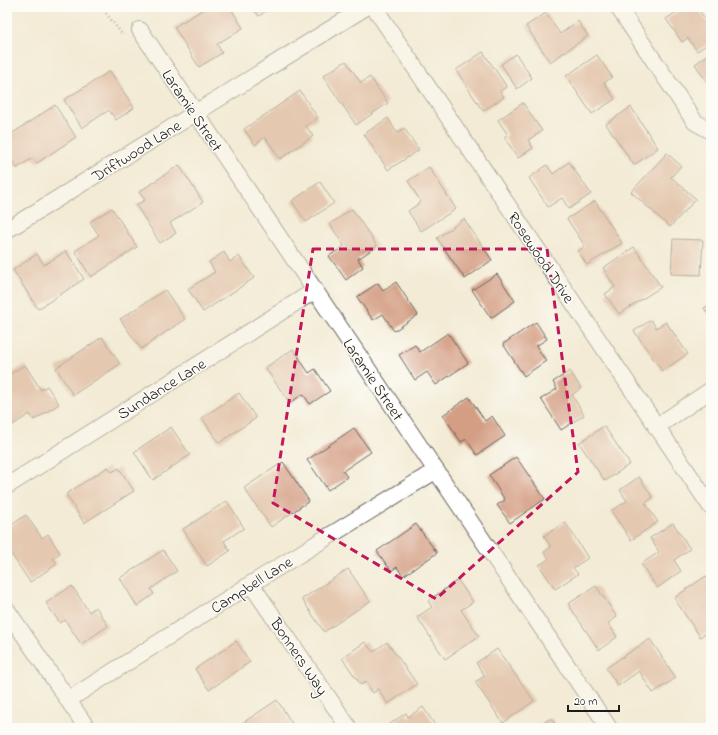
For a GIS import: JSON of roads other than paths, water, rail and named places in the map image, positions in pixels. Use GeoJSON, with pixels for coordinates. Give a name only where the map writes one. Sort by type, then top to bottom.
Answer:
{"type":"FeatureCollection","features":[{"type":"Feature","properties":{"kind":"street","name":"Driftwood Lane"},"geometry":{"type":"LineString","coordinates":[[7,230],[366,7]]}},
{"type":"Feature","properties":{"kind":"street","name":"Rosewood Drive"},"geometry":{"type":"LineString","coordinates":[[374,7],[711,507]]}},
{"type":"Feature","properties":{"kind":"street"},"geometry":{"type":"LineString","coordinates":[[618,7],[695,122],[711,131]]}},
{"type":"Feature","properties":{"kind":"street","name":"Laramie Street"},"geometry":{"type":"LineString","coordinates":[[141,32],[609,728]]}},
{"type":"Feature","properties":{"kind":"street","name":"Sundance Lane"},"geometry":{"type":"LineString","coordinates":[[7,486],[314,291]]}},
{"type":"Feature","properties":{"kind":"street"},"geometry":{"type":"LineString","coordinates":[[656,427],[711,390]]}},
{"type":"Feature","properties":{"kind":"street","name":"Campbell Lane"},"geometry":{"type":"LineString","coordinates":[[68,700],[251,584],[435,471]]}},
{"type":"Feature","properties":{"kind":"street","name":"Bonners Way"},"geometry":{"type":"LineString","coordinates":[[251,584],[349,728]]}},
{"type":"Feature","properties":{"kind":"street"},"geometry":{"type":"LineString","coordinates":[[7,610],[87,728]]}}]}
